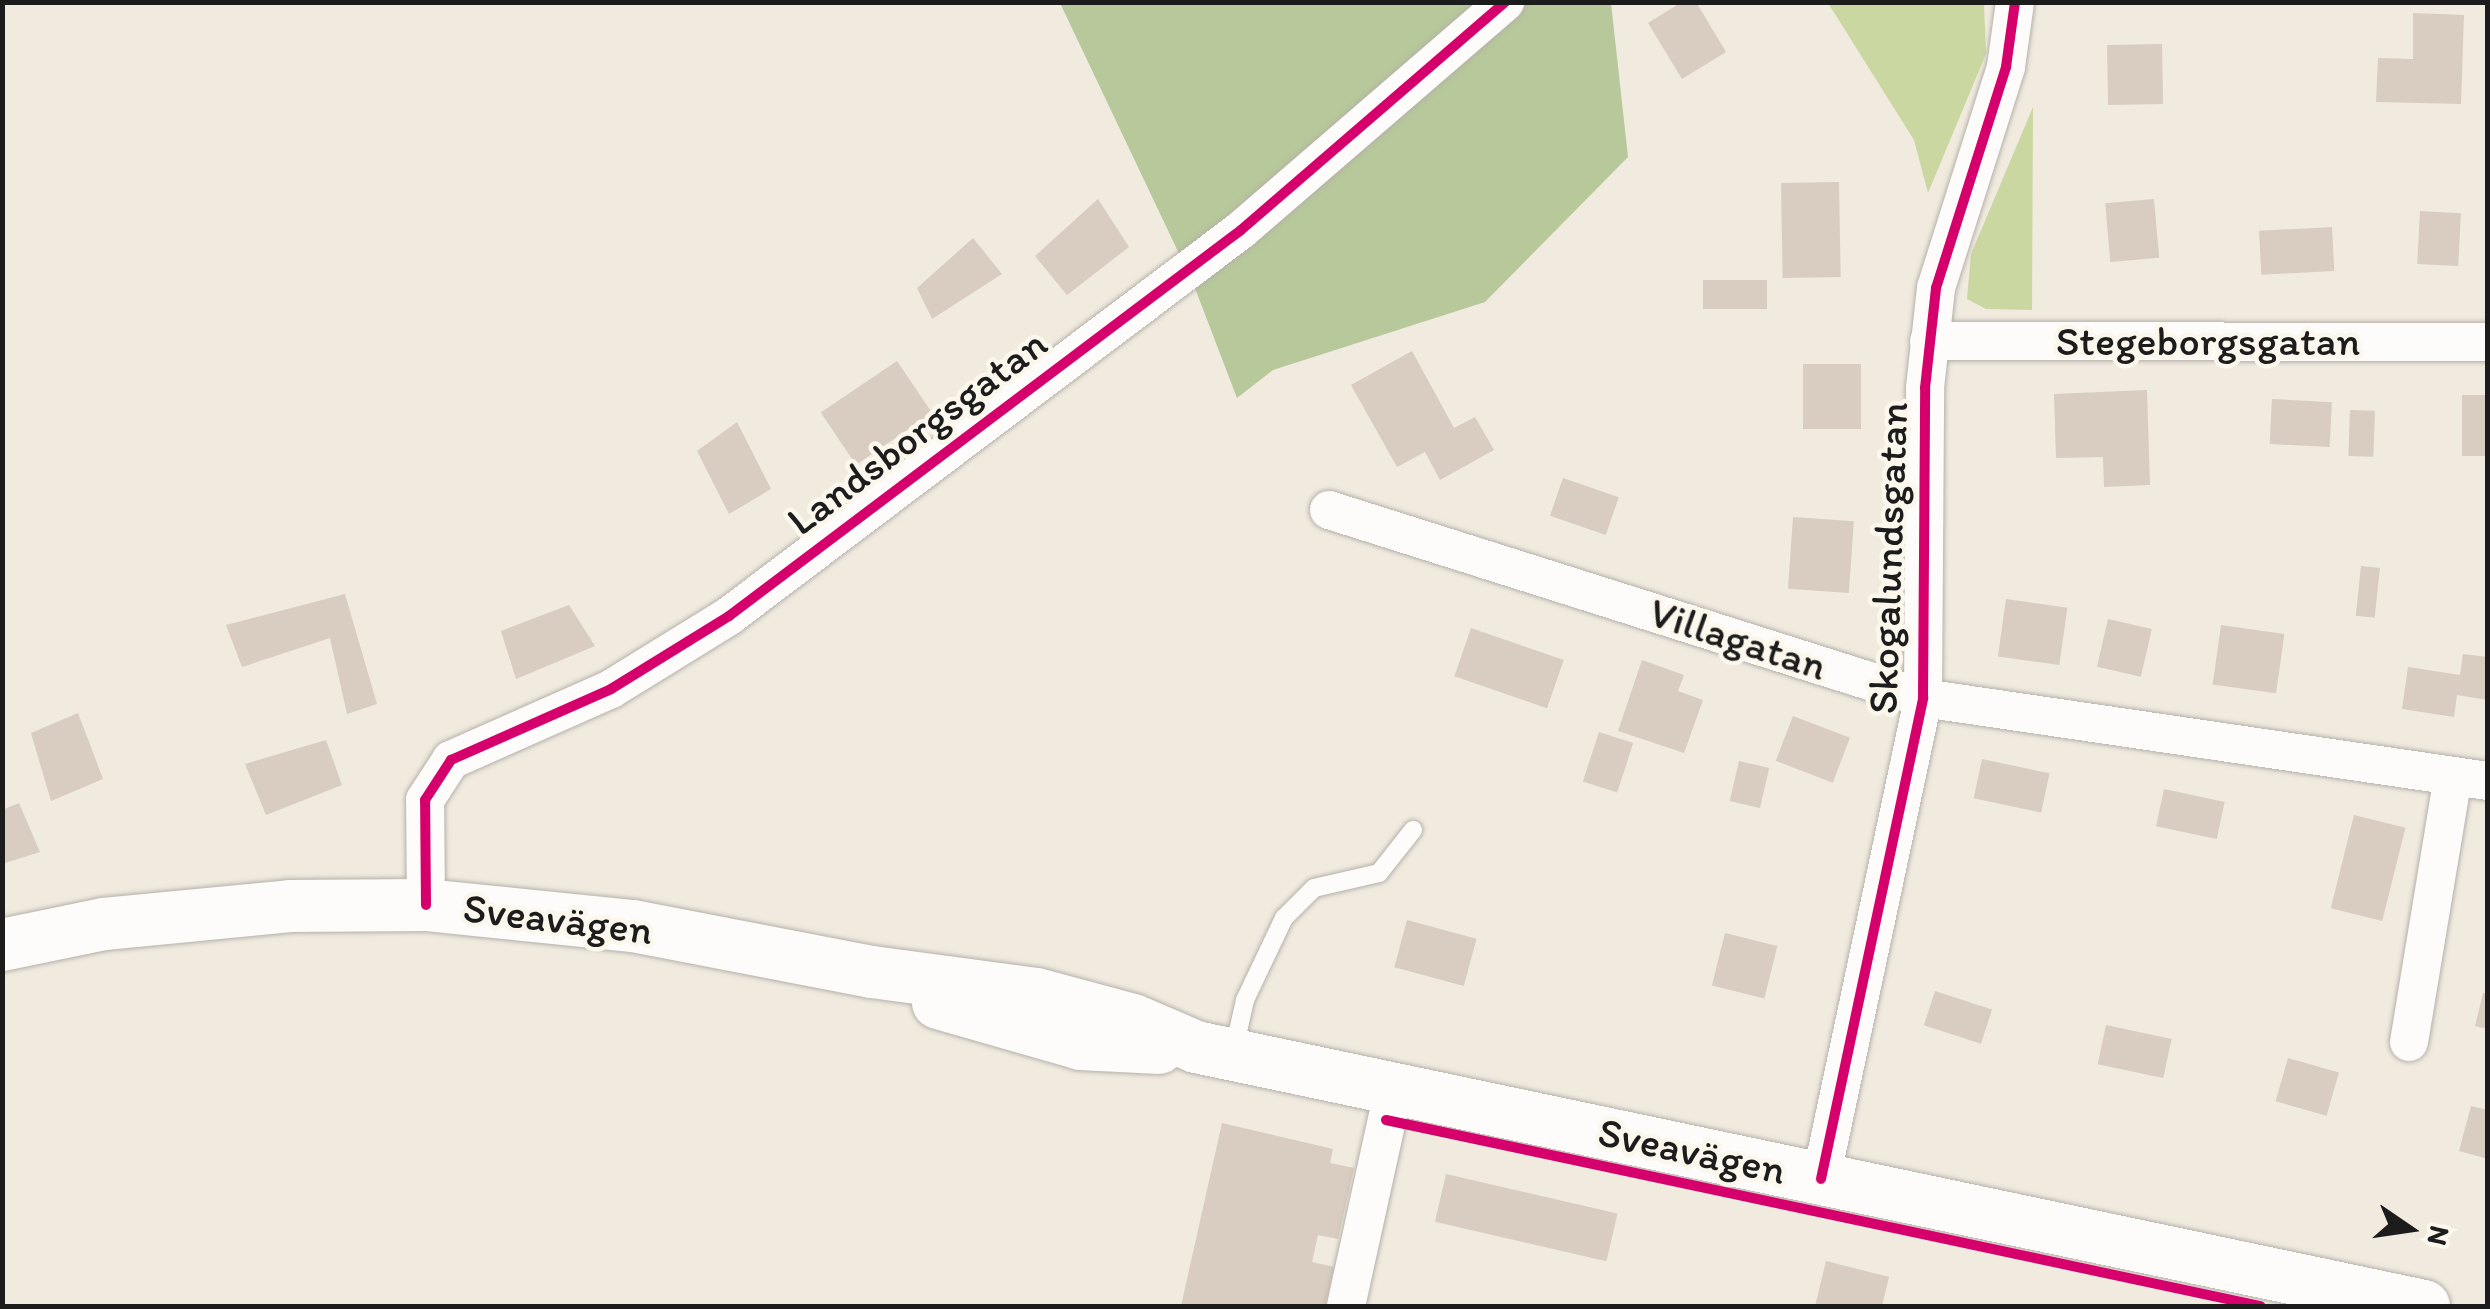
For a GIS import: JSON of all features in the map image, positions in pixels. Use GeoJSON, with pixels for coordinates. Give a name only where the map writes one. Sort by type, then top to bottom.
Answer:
{"type":"FeatureCollection","features":[{"type":"Feature","properties":{"kind":"main road","name":"Sveavägen"},"geometry":{"type":"LineString","coordinates":[[2,944],[196,912],[426,905],[633,926],[872,972],[1088,1005],[1214,1051],[2424,1306]]}},
{"type":"Feature","properties":{"kind":"street","name":"Landsborgsgatan"},"geometry":{"type":"LineString","coordinates":[[426,905],[420,825],[435,777],[451,760],[611,689],[729,616],[1241,230],[1505,2]]}},
{"type":"Feature","properties":{"kind":"street","name":"Skogalundsgatan"},"geometry":{"type":"LineString","coordinates":[[1821,1178],[1923,698],[1929,341],[1950,233],[2006,67],[2014,2]]}},
{"type":"Feature","properties":{"kind":"street","name":"Stegeborgsgatan"},"geometry":{"type":"LineString","coordinates":[[1929,341],[2488,342]]}},
{"type":"Feature","properties":{"kind":"street","name":"Villagatan"},"geometry":{"type":"LineString","coordinates":[[1329,510],[1923,698],[2470,779],[2410,1042]]}},
{"type":"Feature","properties":{"kind":"street"},"geometry":{"type":"LineString","coordinates":[[1346,1306],[1394,1087]]}},
{"type":"Feature","properties":{"kind":"lane"},"geometry":{"type":"LineString","coordinates":[[1214,1051],[1245,1000],[1284,918],[1314,888],[1379,874],[1413,830]]}},
{"type":"Feature","properties":{"kind":"green space"},"geometry":{"type":"Polygon","coordinates":[[[1060,3],[1611,3],[1628,157],[1485,302],[1273,370],[1237,398],[1193,283],[1060,3]]]}},
{"type":"Feature","properties":{"kind":"green space"},"geometry":{"type":"Polygon","coordinates":[[[1828,3],[1984,3],[1986,54],[1928,193],[1914,140],[1828,3]]]}},
{"type":"Feature","properties":{"kind":"green space"},"geometry":{"type":"Polygon","coordinates":[[[2033,107],[2032,310],[1986,309],[1967,299],[1971,254],[2033,107]]]}},
{"type":"Feature","properties":{"kind":"building"},"geometry":{"type":"Polygon","coordinates":[[[1682,2],[1696,2],[1726,52],[1682,79],[1648,23],[1682,2]]]}},
{"type":"Feature","properties":{"kind":"building"},"geometry":{"type":"Polygon","coordinates":[[[2413,13],[2464,15],[2461,104],[2376,102],[2378,58],[2413,59],[2413,13]]]}},
{"type":"Feature","properties":{"kind":"building"},"geometry":{"type":"Polygon","coordinates":[[[2162,44],[2163,104],[2108,105],[2107,45],[2162,44]]]}},
{"type":"Feature","properties":{"kind":"building"},"geometry":{"type":"Polygon","coordinates":[[[1839,182],[1841,277],[1783,278],[1781,183],[1839,182]]]}},
{"type":"Feature","properties":{"kind":"building"},"geometry":{"type":"Polygon","coordinates":[[[1098,199],[1129,247],[1067,295],[1035,256],[1098,199]]]}},
{"type":"Feature","properties":{"kind":"building"},"geometry":{"type":"Polygon","coordinates":[[[2154,199],[2159,258],[2110,262],[2105,203],[2154,199]]]}},
{"type":"Feature","properties":{"kind":"building"},"geometry":{"type":"Polygon","coordinates":[[[2420,211],[2461,213],[2458,266],[2417,264],[2420,211]]]}},
{"type":"Feature","properties":{"kind":"building"},"geometry":{"type":"Polygon","coordinates":[[[2332,227],[2334,271],[2261,275],[2259,231],[2332,227]]]}},
{"type":"Feature","properties":{"kind":"building"},"geometry":{"type":"Polygon","coordinates":[[[973,238],[1002,274],[932,319],[917,288],[973,238]]]}},
{"type":"Feature","properties":{"kind":"building"},"geometry":{"type":"Polygon","coordinates":[[[1703,280],[1767,280],[1767,309],[1703,309],[1703,280]]]}},
{"type":"Feature","properties":{"kind":"building"},"geometry":{"type":"Polygon","coordinates":[[[1412,351],[1454,428],[1475,417],[1494,450],[1440,480],[1425,452],[1397,467],[1351,385],[1412,351]]]}},
{"type":"Feature","properties":{"kind":"building"},"geometry":{"type":"Polygon","coordinates":[[[897,361],[932,413],[856,465],[821,412],[897,361]]]}},
{"type":"Feature","properties":{"kind":"building"},"geometry":{"type":"Polygon","coordinates":[[[1803,364],[1861,364],[1861,429],[1803,429],[1803,364]]]}},
{"type":"Feature","properties":{"kind":"building"},"geometry":{"type":"Polygon","coordinates":[[[2147,390],[2150,485],[2104,487],[2103,457],[2056,458],[2054,394],[2147,390]]]}},
{"type":"Feature","properties":{"kind":"building"},"geometry":{"type":"Polygon","coordinates":[[[2462,395],[2488,395],[2488,456],[2462,456],[2462,395]]]}},
{"type":"Feature","properties":{"kind":"building"},"geometry":{"type":"Polygon","coordinates":[[[2272,399],[2332,402],[2330,447],[2270,444],[2272,399]]]}},
{"type":"Feature","properties":{"kind":"building"},"geometry":{"type":"Polygon","coordinates":[[[2350,410],[2375,411],[2373,457],[2348,456],[2350,410]]]}},
{"type":"Feature","properties":{"kind":"building"},"geometry":{"type":"Polygon","coordinates":[[[737,422],[771,489],[729,514],[697,451],[737,422]]]}},
{"type":"Feature","properties":{"kind":"building"},"geometry":{"type":"Polygon","coordinates":[[[1563,478],[1619,497],[1606,535],[1550,516],[1563,478]]]}},
{"type":"Feature","properties":{"kind":"building"},"geometry":{"type":"Polygon","coordinates":[[[1793,517],[1854,521],[1849,593],[1788,589],[1793,517]]]}},
{"type":"Feature","properties":{"kind":"building"},"geometry":{"type":"Polygon","coordinates":[[[2361,566],[2380,568],[2375,618],[2356,616],[2361,566]]]}},
{"type":"Feature","properties":{"kind":"building"},"geometry":{"type":"Polygon","coordinates":[[[345,594],[377,704],[347,714],[330,638],[242,667],[226,625],[345,594]]]}},
{"type":"Feature","properties":{"kind":"building"},"geometry":{"type":"Polygon","coordinates":[[[2006,599],[2067,608],[2059,665],[1998,656],[2006,599]]]}},
{"type":"Feature","properties":{"kind":"building"},"geometry":{"type":"Polygon","coordinates":[[[569,605],[595,646],[516,679],[501,631],[569,605]]]}},
{"type":"Feature","properties":{"kind":"building"},"geometry":{"type":"Polygon","coordinates":[[[2108,619],[2152,629],[2141,677],[2097,667],[2108,619]]]}},
{"type":"Feature","properties":{"kind":"building"},"geometry":{"type":"Polygon","coordinates":[[[2221,625],[2284,634],[2276,693],[2213,684],[2221,625]]]}},
{"type":"Feature","properties":{"kind":"building"},"geometry":{"type":"Polygon","coordinates":[[[1471,628],[1564,660],[1547,708],[1454,676],[1471,628]]]}},
{"type":"Feature","properties":{"kind":"building"},"geometry":{"type":"Polygon","coordinates":[[[2463,654],[2488,657],[2488,700],[2457,695],[2454,717],[2402,709],[2408,667],[2460,675],[2463,654]]]}},
{"type":"Feature","properties":{"kind":"building"},"geometry":{"type":"Polygon","coordinates":[[[1642,660],[1684,675],[1678,691],[1703,700],[1684,753],[1618,731],[1642,660]]]}},
{"type":"Feature","properties":{"kind":"building"},"geometry":{"type":"Polygon","coordinates":[[[78,713],[103,779],[51,801],[31,733],[78,713]]]}},
{"type":"Feature","properties":{"kind":"building"},"geometry":{"type":"Polygon","coordinates":[[[1793,716],[1850,738],[1833,783],[1776,761],[1793,716]]]}},
{"type":"Feature","properties":{"kind":"building"},"geometry":{"type":"Polygon","coordinates":[[[1599,732],[1633,743],[1617,793],[1583,781],[1599,732]]]}},
{"type":"Feature","properties":{"kind":"building"},"geometry":{"type":"Polygon","coordinates":[[[326,740],[342,785],[266,815],[245,764],[326,740]]]}},
{"type":"Feature","properties":{"kind":"building"},"geometry":{"type":"Polygon","coordinates":[[[1982,759],[2049,773],[2041,812],[1974,798],[1982,759]]]}},
{"type":"Feature","properties":{"kind":"building"},"geometry":{"type":"Polygon","coordinates":[[[1739,761],[1769,768],[1760,808],[1730,801],[1739,761]]]}},
{"type":"Feature","properties":{"kind":"building"},"geometry":{"type":"Polygon","coordinates":[[[2164,789],[2225,802],[2217,839],[2156,826],[2164,789]]]}},
{"type":"Feature","properties":{"kind":"building"},"geometry":{"type":"Polygon","coordinates":[[[19,803],[40,852],[2,864],[2,810],[19,803]]]}},
{"type":"Feature","properties":{"kind":"building"},"geometry":{"type":"Polygon","coordinates":[[[2354,815],[2405,828],[2382,921],[2331,908],[2354,815]]]}},
{"type":"Feature","properties":{"kind":"building"},"geometry":{"type":"Polygon","coordinates":[[[1407,920],[1477,939],[1464,986],[1394,967],[1407,920]]]}},
{"type":"Feature","properties":{"kind":"building"},"geometry":{"type":"Polygon","coordinates":[[[1725,933],[1777,946],[1764,998],[1712,985],[1725,933]]]}},
{"type":"Feature","properties":{"kind":"building"},"geometry":{"type":"Polygon","coordinates":[[[1935,991],[1992,1010],[1981,1044],[1924,1025],[1935,991]]]}},
{"type":"Feature","properties":{"kind":"building"},"geometry":{"type":"Polygon","coordinates":[[[2483,993],[2488,994],[2488,1029],[2475,1026],[2483,993]]]}},
{"type":"Feature","properties":{"kind":"building"},"geometry":{"type":"Polygon","coordinates":[[[2106,1025],[2172,1039],[2163,1078],[2098,1064],[2106,1025]]]}},
{"type":"Feature","properties":{"kind":"building"},"geometry":{"type":"Polygon","coordinates":[[[2288,1058],[2339,1073],[2327,1116],[2276,1101],[2288,1058]]]}},
{"type":"Feature","properties":{"kind":"building"},"geometry":{"type":"Polygon","coordinates":[[[2471,1106],[2488,1110],[2488,1159],[2459,1151],[2471,1106]]]}},
{"type":"Feature","properties":{"kind":"building"},"geometry":{"type":"Polygon","coordinates":[[[1222,1123],[1333,1149],[1330,1163],[1354,1168],[1338,1239],[1318,1235],[1312,1262],[1334,1267],[1325,1306],[1181,1306],[1222,1123]]]}},
{"type":"Feature","properties":{"kind":"building"},"geometry":{"type":"Polygon","coordinates":[[[1446,1174],[1617,1214],[1606,1261],[1435,1222],[1446,1174]]]}},
{"type":"Feature","properties":{"kind":"building"},"geometry":{"type":"Polygon","coordinates":[[[1826,1261],[1889,1277],[1882,1306],[1815,1306],[1826,1261]]]}},
{"type":"Feature","properties":{"kind":"cycle path"},"geometry":{"type":"LineString","coordinates":[[426,905],[425,800],[451,760],[611,689],[729,616],[1241,230],[1505,2]]}},
{"type":"Feature","properties":{"kind":"cycle path"},"geometry":{"type":"LineString","coordinates":[[1821,1179],[1923,698],[1925,388],[1936,288],[2006,67],[2015,2]]}},
{"type":"Feature","properties":{"kind":"cycle path"},"geometry":{"type":"LineString","coordinates":[[1386,1120],[2260,1306]]}}]}
